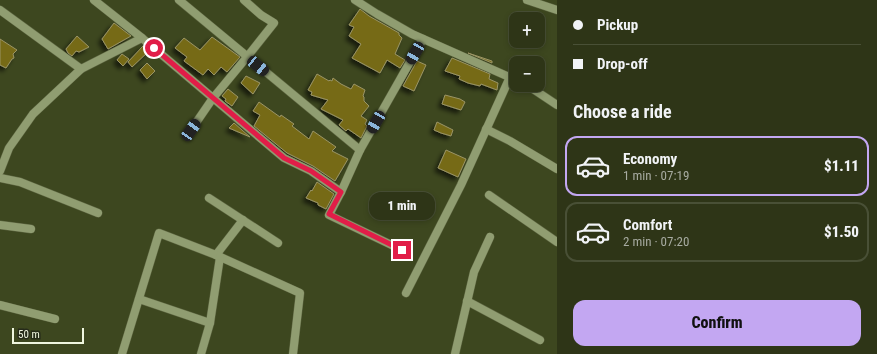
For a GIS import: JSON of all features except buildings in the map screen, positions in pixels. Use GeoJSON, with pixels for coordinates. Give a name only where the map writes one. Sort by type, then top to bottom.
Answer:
{"type":"FeatureCollection","features":[{"type":"Feature","properties":{"kind":"street"},"geometry":{"type":"LineString","coordinates":[[94,0],[142,38],[284,158],[311,171],[341,192]]}},
{"type":"Feature","properties":{"kind":"street"},"geometry":{"type":"LineString","coordinates":[[179,0],[360,150]]}},
{"type":"Feature","properties":{"kind":"street"},"geometry":{"type":"LineString","coordinates":[[191,130],[213,98],[274,23],[261,15],[244,0]]}},
{"type":"Feature","properties":{"kind":"street"},"geometry":{"type":"LineString","coordinates":[[355,0],[412,34],[509,77]]}},
{"type":"Feature","properties":{"kind":"street"},"geometry":{"type":"LineString","coordinates":[[527,0],[557,10]]}},
{"type":"Feature","properties":{"kind":"street"},"geometry":{"type":"LineString","coordinates":[[0,10],[81,68]]}},
{"type":"Feature","properties":{"kind":"street"},"geometry":{"type":"LineString","coordinates":[[0,171],[9,148],[33,114],[81,68],[142,38]]}},
{"type":"Feature","properties":{"kind":"street"},"geometry":{"type":"LineString","coordinates":[[402,250],[329,214],[341,192],[360,150],[423,39]]}},
{"type":"Feature","properties":{"kind":"street"},"geometry":{"type":"LineString","coordinates":[[406,294],[461,185],[486,129],[509,86]]}},
{"type":"Feature","properties":{"kind":"street"},"geometry":{"type":"LineString","coordinates":[[538,92],[557,105]]}},
{"type":"Feature","properties":{"kind":"street"},"geometry":{"type":"LineString","coordinates":[[486,129],[510,141],[557,169]]}},
{"type":"Feature","properties":{"kind":"street"},"geometry":{"type":"LineString","coordinates":[[0,178],[20,182],[98,213]]}},
{"type":"Feature","properties":{"kind":"street"},"geometry":{"type":"LineString","coordinates":[[489,195],[557,242]]}},
{"type":"Feature","properties":{"kind":"street"},"geometry":{"type":"LineString","coordinates":[[209,198],[278,243]]}},
{"type":"Feature","properties":{"kind":"street"},"geometry":{"type":"LineString","coordinates":[[202,354],[210,323],[218,256],[243,220]]}},
{"type":"Feature","properties":{"kind":"street"},"geometry":{"type":"LineString","coordinates":[[0,225],[31,229]]}},
{"type":"Feature","properties":{"kind":"street"},"geometry":{"type":"LineString","coordinates":[[122,354],[159,233],[218,256],[300,293],[293,354]]}},
{"type":"Feature","properties":{"kind":"street"},"geometry":{"type":"LineString","coordinates":[[455,354],[474,272],[490,237]]}},
{"type":"Feature","properties":{"kind":"street"},"geometry":{"type":"LineString","coordinates":[[139,299],[210,323]]}},
{"type":"Feature","properties":{"kind":"street"},"geometry":{"type":"LineString","coordinates":[[467,301],[540,340]]}},
{"type":"Feature","properties":{"kind":"street"},"geometry":{"type":"LineString","coordinates":[[0,304],[55,319]]}},
{"type":"Feature","properties":{"kind":"route"},"geometry":{"type":"LineString","coordinates":[[154,48],[284,158],[311,171],[341,192],[329,214],[402,250]]}}]}
